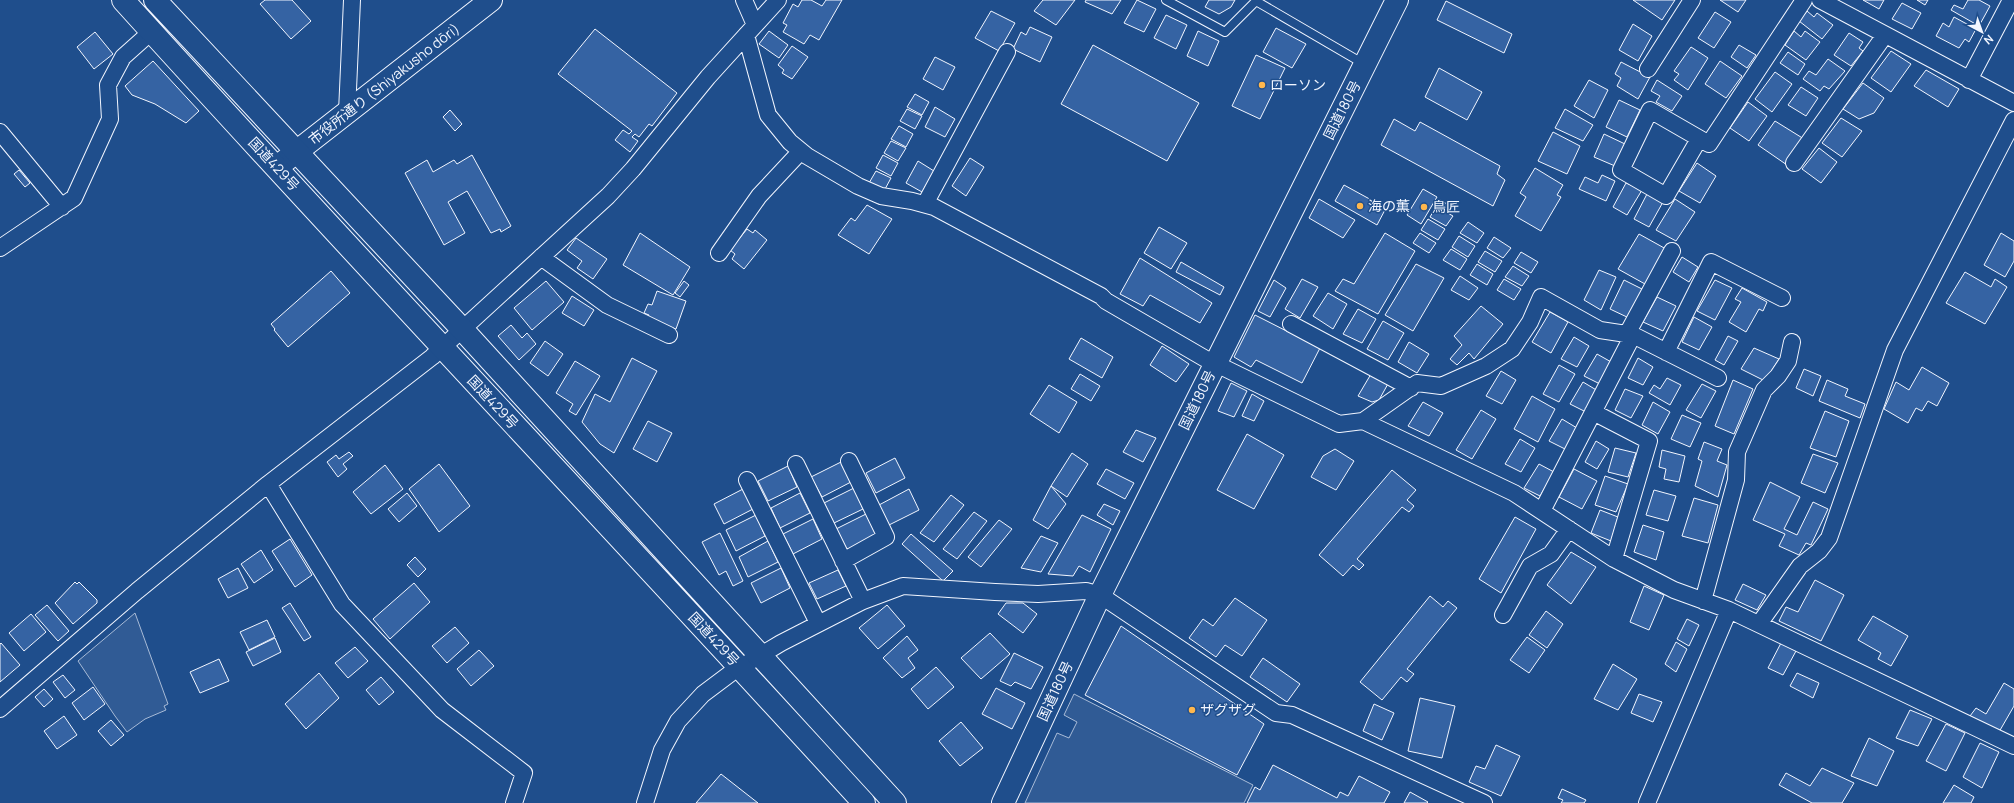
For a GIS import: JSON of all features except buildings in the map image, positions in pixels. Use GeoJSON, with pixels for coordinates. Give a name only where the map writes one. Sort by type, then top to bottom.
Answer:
{"type":"FeatureCollection","features":[{"type":"Feature","properties":{"kind":"main road","name":"国道429号"},"geometry":{"type":"LineString","coordinates":[[123,0],[442,348],[741,667],[864,803]]}},
{"type":"Feature","properties":{"kind":"main road","name":"国道429号"},"geometry":{"type":"LineString","coordinates":[[155,0],[462,329],[895,803]]}},
{"type":"Feature","properties":{"kind":"main road","name":"市役所通り (Shiyakusho dōri)"},"geometry":{"type":"LineString","coordinates":[[277,167],[491,0]]}},
{"type":"Feature","properties":{"kind":"main road","name":"国道180号"},"geometry":{"type":"LineString","coordinates":[[1003,803],[1100,595],[1397,0]]}},
{"type":"Feature","properties":{"kind":"street"},"geometry":{"type":"LineString","coordinates":[[347,112],[352,0]]}},
{"type":"Feature","properties":{"kind":"street"},"geometry":{"type":"LineString","coordinates":[[744,0],[768,115],[790,142],[801,151],[858,186],[881,196],[934,207],[1101,296],[1106,301],[1215,363],[1340,424],[1364,421],[1417,383],[1441,386],[1486,366],[1512,349],[1530,322],[1541,297],[1600,330],[1630,335],[1718,378]]}},
{"type":"Feature","properties":{"kind":"street"},"geometry":{"type":"LineString","coordinates":[[0,709],[137,591],[268,484],[442,348],[613,191],[750,30],[778,0]]}},
{"type":"Feature","properties":{"kind":"street"},"geometry":{"type":"LineString","coordinates":[[1648,69],[1692,0]]}},
{"type":"Feature","properties":{"kind":"street"},"geometry":{"type":"LineString","coordinates":[[1699,139],[1666,196],[1621,170],[1650,110],[1709,144],[1804,0]]}},
{"type":"Feature","properties":{"kind":"street"},"geometry":{"type":"LineString","coordinates":[[1820,0],[2014,103]]}},
{"type":"Feature","properties":{"kind":"street"},"geometry":{"type":"LineString","coordinates":[[1969,80],[2011,0]]}},
{"type":"Feature","properties":{"kind":"street"},"geometry":{"type":"LineString","coordinates":[[0,248],[74,198],[110,119],[108,85],[123,57],[151,32]]}},
{"type":"Feature","properties":{"kind":"street"},"geometry":{"type":"LineString","coordinates":[[1794,163],[1885,35]]}},
{"type":"Feature","properties":{"kind":"street"},"geometry":{"type":"LineString","coordinates":[[925,204],[1007,52]]}},
{"type":"Feature","properties":{"kind":"street"},"geometry":{"type":"LineString","coordinates":[[1759,624],[1800,566],[1819,551],[1830,538],[1894,350],[2014,120]]}},
{"type":"Feature","properties":{"kind":"street"},"geometry":{"type":"LineString","coordinates":[[0,132],[62,207]]}},
{"type":"Feature","properties":{"kind":"street"},"geometry":{"type":"LineString","coordinates":[[719,253],[759,196],[801,151]]}},
{"type":"Feature","properties":{"kind":"street"},"geometry":{"type":"LineString","coordinates":[[1542,511],[1593,412],[1672,251]]}},
{"type":"Feature","properties":{"kind":"street"},"geometry":{"type":"LineString","coordinates":[[541,257],[607,305],[669,335]]}},
{"type":"Feature","properties":{"kind":"street"},"geometry":{"type":"LineString","coordinates":[[1666,352],[1711,262],[1782,298]]}},
{"type":"Feature","properties":{"kind":"street"},"geometry":{"type":"LineString","coordinates":[[1291,324],[1411,388]]}},
{"type":"Feature","properties":{"kind":"street"},"geometry":{"type":"LineString","coordinates":[[1703,601],[1736,480],[1737,452],[1764,390],[1778,376],[1788,360],[1792,342]]}},
{"type":"Feature","properties":{"kind":"street"},"geometry":{"type":"LineString","coordinates":[[1593,412],[1649,441],[1614,559]]}},
{"type":"Feature","properties":{"kind":"street"},"geometry":{"type":"LineString","coordinates":[[1364,421],[1514,493],[1614,559],[1674,590],[1729,610],[2014,746]]}},
{"type":"Feature","properties":{"kind":"street"},"geometry":{"type":"LineString","coordinates":[[844,561],[886,537],[849,461]]}},
{"type":"Feature","properties":{"kind":"street"},"geometry":{"type":"LineString","coordinates":[[796,464],[863,601]]}},
{"type":"Feature","properties":{"kind":"street"},"geometry":{"type":"LineString","coordinates":[[748,480],[818,623]]}},
{"type":"Feature","properties":{"kind":"street"},"geometry":{"type":"LineString","coordinates":[[268,484],[342,604],[442,710],[524,773],[514,803]]}},
{"type":"Feature","properties":{"kind":"street"},"geometry":{"type":"LineString","coordinates":[[1503,615],[1530,566],[1551,554],[1569,529]]}},
{"type":"Feature","properties":{"kind":"street"},"geometry":{"type":"LineString","coordinates":[[645,803],[662,750],[678,721],[703,694],[741,667],[818,623],[863,601],[903,586],[1038,594],[1086,591],[1100,595],[1276,712],[1292,715],[1484,803]]}},
{"type":"Feature","properties":{"kind":"street"},"geometry":{"type":"LineString","coordinates":[[1647,803],[1729,610]]}},
{"type":"Feature","properties":{"kind":"lane"},"geometry":{"type":"LineString","coordinates":[[1166,0],[1225,32],[1256,1],[1364,64]]}},
{"type":"Feature","properties":{"kind":"shaded area"},"geometry":{"type":"Polygon","coordinates":[[[135,613],[168,704],[164,706],[166,710],[145,719],[127,732],[78,661],[135,613]]]}},
{"type":"Feature","properties":{"kind":"shaded area"},"geometry":{"type":"Polygon","coordinates":[[[1074,694],[1253,785],[1244,803],[1025,803],[1057,733],[1069,738],[1077,722],[1064,715],[1074,694]]]}},
{"type":"Feature","properties":{"kind":"place","name":"ローソン"},"geometry":{"type":"Point","coordinates":[1262,85]}},
{"type":"Feature","properties":{"kind":"place","name":"海の薫"},"geometry":{"type":"Point","coordinates":[1360,206]}},
{"type":"Feature","properties":{"kind":"place","name":"鳥匠"},"geometry":{"type":"Point","coordinates":[1424,207]}},
{"type":"Feature","properties":{"kind":"place","name":"ザグザグ"},"geometry":{"type":"Point","coordinates":[1192,710]}}]}
